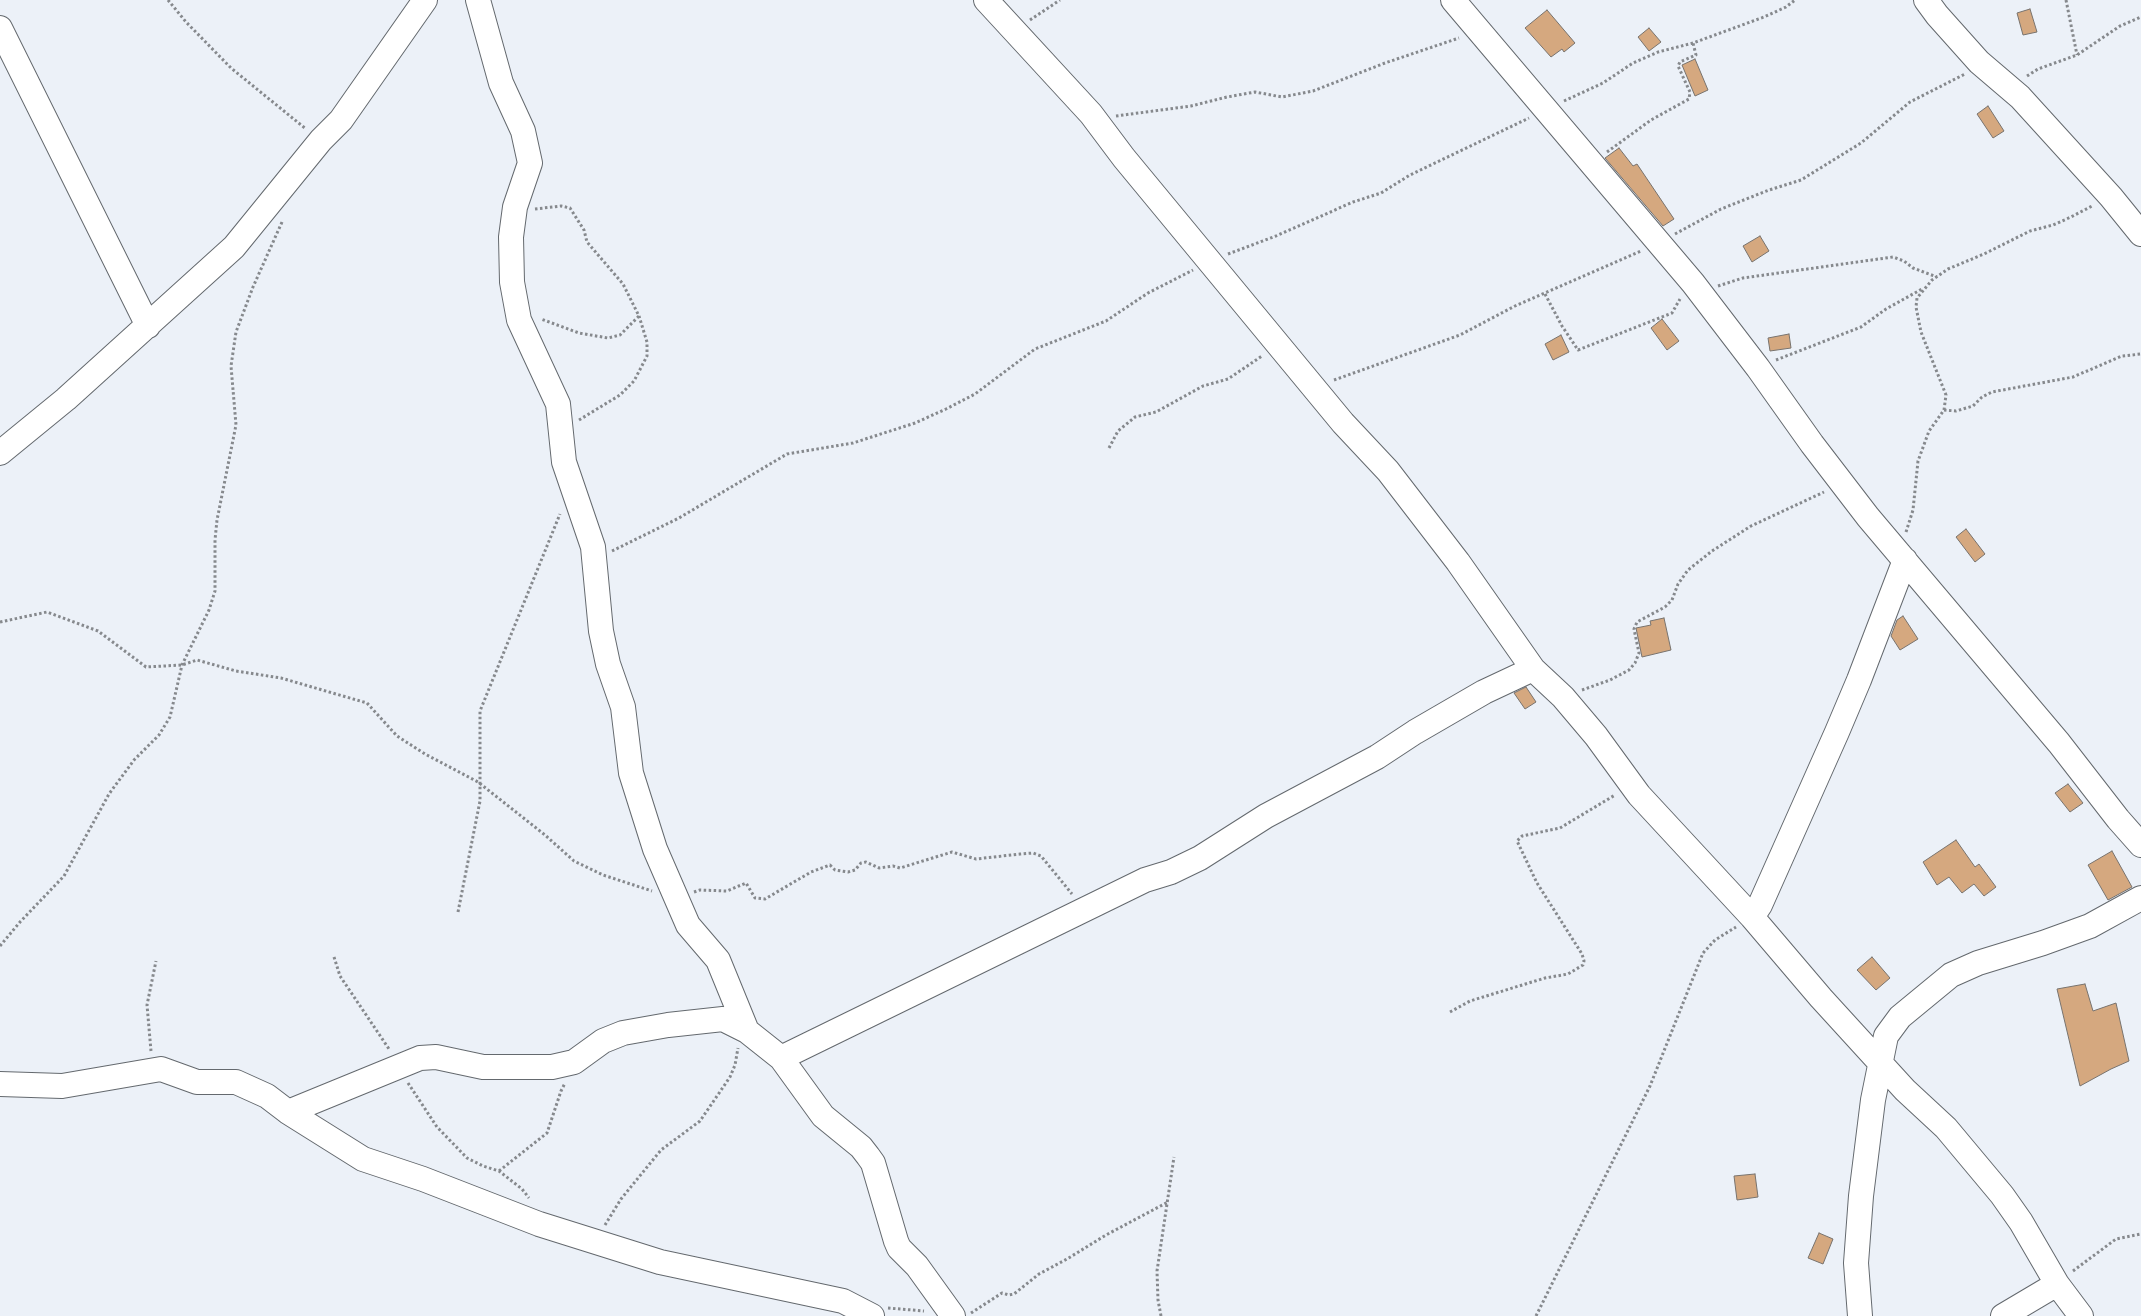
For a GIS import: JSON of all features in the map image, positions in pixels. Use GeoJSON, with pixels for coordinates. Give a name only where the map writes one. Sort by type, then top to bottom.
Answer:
{"type":"FeatureCollection","features":[{"type":"Feature","properties":{"kind":"street"},"geometry":{"type":"LineString","coordinates":[[0,453],[66,399],[234,246],[320,140],[341,120],[425,0]]}},
{"type":"Feature","properties":{"kind":"street"},"geometry":{"type":"LineString","coordinates":[[478,0],[501,82],[523,131],[530,163],[515,210],[512,237],[512,282],[519,320],[558,404],[562,424],[564,462],[588,527],[595,559],[600,632],[608,664],[623,708],[631,773],[655,849],[688,925],[718,960],[747,1030]]}},
{"type":"Feature","properties":{"kind":"street"},"geometry":{"type":"LineString","coordinates":[[986,0],[1091,114],[1124,158],[1344,423],[1388,470],[1458,562],[1533,669],[1563,697],[1596,736],[1639,795],[1752,916],[1821,998],[1880,1063],[1905,1090],[1946,1128],[2002,1195],[2021,1222],[2057,1284],[2081,1316]]}},
{"type":"Feature","properties":{"kind":"street"},"geometry":{"type":"LineString","coordinates":[[1453,0],[1547,109],[1592,165],[1660,242],[1758,368],[1843,484],[1901,556],[2047,728],[2141,845]]}},
{"type":"Feature","properties":{"kind":"street"},"geometry":{"type":"LineString","coordinates":[[1926,0],[1979,62],[2011,87],[2111,197],[2141,234]]}},
{"type":"Feature","properties":{"kind":"street"},"geometry":{"type":"LineString","coordinates":[[0,28],[148,326]]}},
{"type":"Feature","properties":{"kind":"street"},"geometry":{"type":"LineString","coordinates":[[1752,916],[1760,905],[1860,680],[1901,556]]}},
{"type":"Feature","properties":{"kind":"street"},"geometry":{"type":"LineString","coordinates":[[781,1058],[1146,880],[1171,872],[1200,858],[1266,816],[1377,756],[1451,711],[1533,669]]}},
{"type":"Feature","properties":{"kind":"street"},"geometry":{"type":"LineString","coordinates":[[1860,1316],[1856,1263],[1865,1152],[1886,1036],[1900,1017],[1951,975],[1978,963],[2090,926],[2141,898]]}},
{"type":"Feature","properties":{"kind":"street"},"geometry":{"type":"LineString","coordinates":[[702,1021],[715,1012],[729,997],[730,988]]}},
{"type":"Feature","properties":{"kind":"street"},"geometry":{"type":"LineString","coordinates":[[288,1112],[398,1066],[428,1057],[483,1067],[552,1067],[574,1062],[603,1041],[617,1035],[668,1025],[723,1019],[747,1030],[781,1058],[823,1116],[861,1147],[873,1163],[899,1248],[917,1266],[957,1314]]}},
{"type":"Feature","properties":{"kind":"street"},"geometry":{"type":"LineString","coordinates":[[0,1084],[62,1086],[153,1070],[168,1070],[197,1082],[236,1082],[266,1096],[363,1159],[423,1179],[539,1224],[660,1262],[843,1301],[867,1313]]}},
{"type":"Feature","properties":{"kind":"street"},"geometry":{"type":"LineString","coordinates":[[2003,1316],[2057,1284]]}},
{"type":"Feature","properties":{"kind":"path"},"geometry":{"type":"LineString","coordinates":[[168,0],[186,22],[231,68],[320,140]]}},
{"type":"Feature","properties":{"kind":"path"},"geometry":{"type":"LineString","coordinates":[[1015,30],[1060,0]]}},
{"type":"Feature","properties":{"kind":"path"},"geometry":{"type":"LineString","coordinates":[[595,559],[679,518],[787,454],[853,443],[915,423],[975,394],[1035,349],[1106,321],[1148,293],[1210,262],[1241,248],[1276,236],[1353,202],[1381,193],[1410,175],[1603,83],[1634,63],[1658,52],[1692,43],[1764,17],[1786,7],[1795,0]]}},
{"type":"Feature","properties":{"kind":"path"},"geometry":{"type":"LineString","coordinates":[[2066,0],[2077,55]]}},
{"type":"Feature","properties":{"kind":"path"},"geometry":{"type":"LineString","coordinates":[[2011,87],[2038,69],[2077,55],[2120,26],[2141,17]]}},
{"type":"Feature","properties":{"kind":"path"},"geometry":{"type":"LineString","coordinates":[[1091,114],[1123,116],[1191,106],[1255,92],[1282,97],[1314,91],[1415,52],[1445,44],[1478,30]]}},
{"type":"Feature","properties":{"kind":"path"},"geometry":{"type":"LineString","coordinates":[[1592,165],[1634,131],[1689,98],[1690,92],[1678,66],[1680,62],[1696,54],[1692,43]]}},
{"type":"Feature","properties":{"kind":"path"},"geometry":{"type":"LineString","coordinates":[[1316,389],[1355,371],[1460,335],[1515,306],[1660,242],[1721,209],[1769,190],[1801,180],[1861,143],[1910,102],[1963,76],[1979,62]]}},
{"type":"Feature","properties":{"kind":"path"},"geometry":{"type":"LineString","coordinates":[[1758,368],[1861,327],[1886,309],[1923,288],[1948,269],[1984,254],[2030,231],[2053,225],[2111,197]]}},
{"type":"Feature","properties":{"kind":"path"},"geometry":{"type":"LineString","coordinates":[[515,210],[546,209],[562,206],[570,208],[584,230],[587,242],[623,284],[639,316],[647,342],[647,356],[634,381],[620,395],[576,422],[562,424]]}},
{"type":"Feature","properties":{"kind":"path"},"geometry":{"type":"LineString","coordinates":[[0,946],[64,876],[108,794],[134,760],[160,735],[170,717],[175,703],[182,665],[209,610],[215,591],[214,540],[216,520],[236,424],[232,366],[236,332],[285,212]]}},
{"type":"Feature","properties":{"kind":"path"},"geometry":{"type":"LineString","coordinates":[[1545,294],[1562,326],[1578,350],[1672,313],[1680,297],[1697,288],[1743,278],[1893,257],[1904,261],[1913,268],[1938,277]]}},
{"type":"Feature","properties":{"kind":"path"},"geometry":{"type":"LineString","coordinates":[[1901,556],[1913,510],[1918,461],[1929,430],[1944,410],[1946,395],[1921,332],[1916,298],[1923,288]]}},
{"type":"Feature","properties":{"kind":"path"},"geometry":{"type":"LineString","coordinates":[[519,320],[533,317],[551,321],[579,333],[608,338],[620,335],[639,316]]}},
{"type":"Feature","properties":{"kind":"path"},"geometry":{"type":"LineString","coordinates":[[1109,448],[1118,431],[1135,417],[1156,412],[1203,386],[1228,379],[1267,353],[1277,342]]}},
{"type":"Feature","properties":{"kind":"path"},"geometry":{"type":"LineString","coordinates":[[1944,410],[1956,411],[1973,406],[1992,392],[2072,377],[2122,356],[2141,354]]}},
{"type":"Feature","properties":{"kind":"path"},"geometry":{"type":"LineString","coordinates":[[1563,697],[1610,680],[1629,670],[1635,664],[1639,653],[1634,629],[1638,622],[1665,607],[1672,600],[1678,584],[1688,570],[1712,551],[1751,526],[1843,484]]}},
{"type":"Feature","properties":{"kind":"path"},"geometry":{"type":"LineString","coordinates":[[458,912],[480,801],[480,711],[572,486]]}},
{"type":"Feature","properties":{"kind":"path"},"geometry":{"type":"LineString","coordinates":[[0,622],[47,612],[98,631],[146,667],[182,665],[197,660],[236,671],[281,678],[368,702],[397,736],[425,754],[478,782],[538,829],[574,861],[637,888],[676,898],[700,890],[727,891],[746,883],[754,898],[765,899],[811,872],[830,865],[835,870],[848,872],[855,870],[861,863],[866,862],[879,868],[893,866],[900,868],[952,852],[968,858],[986,860],[1010,855],[1033,854],[1041,856],[1083,911]]}},
{"type":"Feature","properties":{"kind":"path"},"geometry":{"type":"LineString","coordinates":[[1450,1012],[1470,1001],[1545,978],[1568,974],[1583,965],[1582,954],[1537,882],[1517,841],[1522,836],[1560,828],[1633,786]]}},
{"type":"Feature","properties":{"kind":"path"},"geometry":{"type":"LineString","coordinates":[[1536,1316],[1646,1095],[1703,954],[1716,940],[1752,916]]}},
{"type":"Feature","properties":{"kind":"path"},"geometry":{"type":"LineString","coordinates":[[334,957],[340,976],[388,1045],[398,1066],[437,1127],[467,1158],[483,1166],[499,1171],[547,1133],[561,1091],[569,1078],[574,1062]]}},
{"type":"Feature","properties":{"kind":"path"},"geometry":{"type":"LineString","coordinates":[[153,1070],[147,1005],[156,961]]}},
{"type":"Feature","properties":{"kind":"path"},"geometry":{"type":"LineString","coordinates":[[602,1244],[605,1226],[621,1199],[661,1150],[700,1121],[709,1105],[716,1099],[730,1078],[735,1065],[739,1042],[747,1030]]}},
{"type":"Feature","properties":{"kind":"path"},"geometry":{"type":"LineString","coordinates":[[1161,1316],[1158,1300],[1157,1271],[1174,1157]]}},
{"type":"Feature","properties":{"kind":"path"},"geometry":{"type":"LineString","coordinates":[[867,1313],[887,1308],[957,1314],[977,1307],[1002,1293],[1014,1294],[1039,1274],[1168,1202]]}},
{"type":"Feature","properties":{"kind":"path"},"geometry":{"type":"LineString","coordinates":[[2057,1284],[2116,1239],[2141,1234]]}},
{"type":"Feature","properties":{"kind":"building"},"geometry":{"type":"Polygon","coordinates":[[[2030,9],[2037,32],[2023,35],[2017,13],[2030,9]]]}},
{"type":"Feature","properties":{"kind":"building"},"geometry":{"type":"Polygon","coordinates":[[[1547,10],[1575,43],[1564,52],[1562,49],[1551,57],[1525,28],[1547,10]]]}},
{"type":"Feature","properties":{"kind":"building"},"geometry":{"type":"Polygon","coordinates":[[[1649,28],[1661,42],[1649,51],[1638,37],[1649,28]]]}},
{"type":"Feature","properties":{"kind":"building"},"geometry":{"type":"Polygon","coordinates":[[[1695,59],[1708,90],[1695,96],[1682,65],[1695,59]]]}},
{"type":"Feature","properties":{"kind":"building"},"geometry":{"type":"Polygon","coordinates":[[[1988,106],[2004,131],[1993,138],[1977,114],[1988,106]]]}},
{"type":"Feature","properties":{"kind":"building"},"geometry":{"type":"Polygon","coordinates":[[[1619,148],[1633,166],[1637,164],[1674,219],[1663,226],[1605,158],[1619,148]]]}},
{"type":"Feature","properties":{"kind":"building"},"geometry":{"type":"Polygon","coordinates":[[[1760,236],[1769,251],[1752,262],[1743,246],[1760,236]]]}},
{"type":"Feature","properties":{"kind":"building"},"geometry":{"type":"Polygon","coordinates":[[[1662,319],[1679,341],[1667,350],[1651,328],[1662,319]]]}},
{"type":"Feature","properties":{"kind":"building"},"geometry":{"type":"Polygon","coordinates":[[[1789,334],[1791,348],[1770,351],[1768,338],[1789,334]]]}},
{"type":"Feature","properties":{"kind":"building"},"geometry":{"type":"Polygon","coordinates":[[[1561,335],[1569,352],[1553,360],[1545,344],[1561,335]]]}},
{"type":"Feature","properties":{"kind":"building"},"geometry":{"type":"Polygon","coordinates":[[[1966,529],[1985,554],[1975,562],[1956,537],[1966,529]]]}},
{"type":"Feature","properties":{"kind":"building"},"geometry":{"type":"Polygon","coordinates":[[[1903,616],[1918,639],[1900,650],[1891,636],[1897,620],[1903,616]]]}},
{"type":"Feature","properties":{"kind":"building"},"geometry":{"type":"Polygon","coordinates":[[[1664,618],[1671,650],[1642,657],[1636,628],[1651,625],[1650,621],[1664,618]]]}},
{"type":"Feature","properties":{"kind":"building"},"geometry":{"type":"Polygon","coordinates":[[[1526,687],[1536,702],[1525,709],[1514,693],[1526,687]]]}},
{"type":"Feature","properties":{"kind":"building"},"geometry":{"type":"Polygon","coordinates":[[[2068,784],[2083,803],[2070,812],[2055,793],[2068,784]]]}},
{"type":"Feature","properties":{"kind":"building"},"geometry":{"type":"Polygon","coordinates":[[[1956,840],[1975,867],[1979,864],[1996,887],[1984,896],[1974,884],[1962,893],[1949,877],[1937,885],[1923,862],[1956,840]]]}},
{"type":"Feature","properties":{"kind":"building"},"geometry":{"type":"Polygon","coordinates":[[[2112,851],[2132,887],[2108,900],[2088,865],[2112,851]]]}},
{"type":"Feature","properties":{"kind":"building"},"geometry":{"type":"Polygon","coordinates":[[[1872,957],[1890,978],[1876,990],[1857,970],[1872,957]]]}},
{"type":"Feature","properties":{"kind":"building"},"geometry":{"type":"Polygon","coordinates":[[[2085,984],[2093,1011],[2116,1003],[2129,1061],[2080,1086],[2057,989],[2085,984]]]}},
{"type":"Feature","properties":{"kind":"building"},"geometry":{"type":"Polygon","coordinates":[[[1755,1174],[1758,1197],[1737,1200],[1734,1176],[1755,1174]]]}},
{"type":"Feature","properties":{"kind":"building"},"geometry":{"type":"Polygon","coordinates":[[[1819,1233],[1833,1239],[1823,1264],[1808,1258],[1819,1233]]]}}]}
